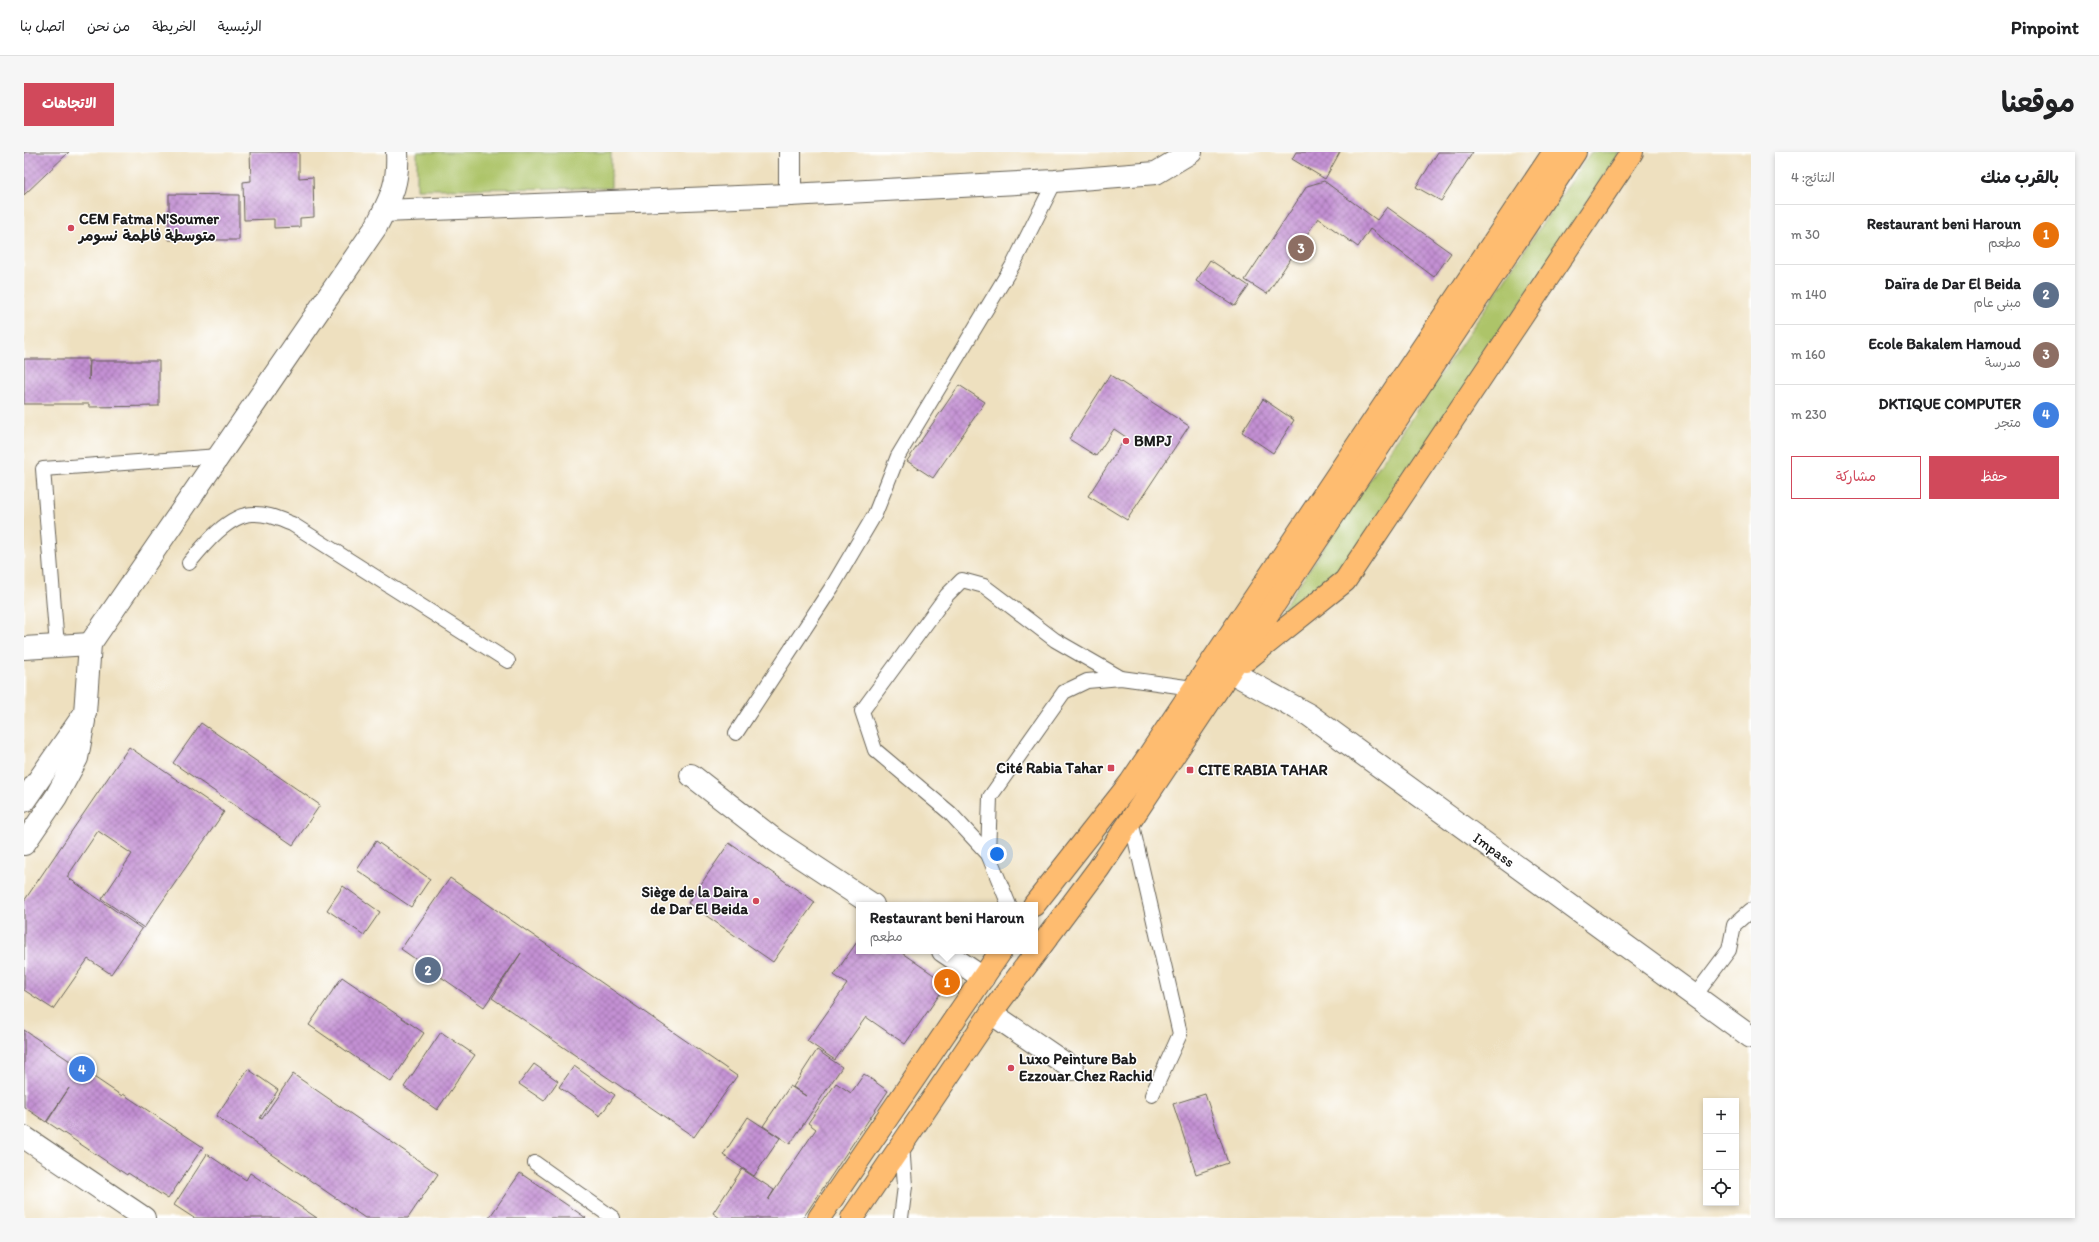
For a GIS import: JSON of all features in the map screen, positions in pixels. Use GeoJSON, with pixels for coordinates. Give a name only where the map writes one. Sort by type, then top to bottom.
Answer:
{"type":"FeatureCollection","features":[{"type":"Feature","properties":{"kind":"highway"},"geometry":{"type":"LineString","coordinates":[[1038,950],[1100,868],[1575,152]]}},
{"type":"Feature","properties":{"kind":"highway"},"geometry":{"type":"LineString","coordinates":[[1231,672],[1345,581],[1632,152]]}},
{"type":"Feature","properties":{"kind":"highway"},"geometry":{"type":"LineString","coordinates":[[1036,902],[1131,782],[1552,153]]}},
{"type":"Feature","properties":{"kind":"highway"},"geometry":{"type":"LineString","coordinates":[[819,1218],[999,954]]}},
{"type":"Feature","properties":{"kind":"highway"},"geometry":{"type":"LineString","coordinates":[[852,1218],[902,1142],[991,1013],[1035,954]]}},
{"type":"Feature","properties":{"kind":"street"},"geometry":{"type":"LineString","coordinates":[[24,844],[56,797],[77,758],[85,713],[90,644],[376,227],[391,199],[399,173],[397,152]]}},
{"type":"Feature","properties":{"kind":"street"},"geometry":{"type":"LineString","coordinates":[[790,152],[790,195]]}},
{"type":"Feature","properties":{"kind":"street"},"geometry":{"type":"LineString","coordinates":[[384,211],[790,195],[1055,181],[1156,173],[1191,152]]}},
{"type":"Feature","properties":{"kind":"street"},"geometry":{"type":"LineString","coordinates":[[24,648],[90,644]]}},
{"type":"Feature","properties":{"kind":"street","name":"Impass"},"geometry":{"type":"LineString","coordinates":[[1231,672],[1309,715],[1694,997],[1751,1037]]}},
{"type":"Feature","properties":{"kind":"street"},"geometry":{"type":"LineString","coordinates":[[24,802],[85,713]]}},
{"type":"Feature","properties":{"kind":"street"},"geometry":{"type":"LineString","coordinates":[[691,775],[776,841],[868,902]]}},
{"type":"Feature","properties":{"kind":"street"},"geometry":{"type":"LineString","coordinates":[[947,954],[983,978]]}},
{"type":"Feature","properties":{"kind":"street"},"geometry":{"type":"LineString","coordinates":[[991,1013],[1073,1069]]}},
{"type":"Feature","properties":{"kind":"street"},"geometry":{"type":"LineString","coordinates":[[24,1137],[144,1218]]}},
{"type":"Feature","properties":{"kind":"lane"},"geometry":{"type":"LineString","coordinates":[[736,733],[832,587],[875,514],[898,456],[1014,263],[1055,181]]}},
{"type":"Feature","properties":{"kind":"lane"},"geometry":{"type":"LineString","coordinates":[[57,646],[43,469],[219,456]]}},
{"type":"Feature","properties":{"kind":"lane"},"geometry":{"type":"LineString","coordinates":[[189,563],[209,538],[232,522],[251,514],[272,516],[292,524],[508,661]]}},
{"type":"Feature","properties":{"kind":"lane"},"geometry":{"type":"LineString","coordinates":[[1008,902],[988,854],[950,813],[875,750],[862,711],[947,595],[962,580],[984,586],[1055,640],[1121,678]]}},
{"type":"Feature","properties":{"kind":"lane"},"geometry":{"type":"LineString","coordinates":[[988,854],[990,797],[1064,692],[1087,681],[1121,678],[1193,688]]}},
{"type":"Feature","properties":{"kind":"lane"},"geometry":{"type":"LineString","coordinates":[[1131,820],[1180,1034],[1152,1095]]}},
{"type":"Feature","properties":{"kind":"lane"},"geometry":{"type":"LineString","coordinates":[[1694,997],[1728,950],[1734,925],[1751,910]]}},
{"type":"Feature","properties":{"kind":"lane"},"geometry":{"type":"LineString","coordinates":[[901,1218],[905,1186],[902,1142]]}},
{"type":"Feature","properties":{"kind":"lane"},"geometry":{"type":"LineString","coordinates":[[534,1163],[613,1218]]}},
{"type":"Feature","properties":{"kind":"green space"},"geometry":{"type":"Polygon","coordinates":[[[417,152],[611,152],[611,188],[417,189],[417,152]]]}},
{"type":"Feature","properties":{"kind":"green space"},"geometry":{"type":"Polygon","coordinates":[[[1591,152],[1620,152],[1348,566],[1267,632],[1591,152]]]}},
{"type":"Feature","properties":{"kind":"building"},"geometry":{"type":"Polygon","coordinates":[[[24,152],[69,152],[24,195],[24,152]]]}},
{"type":"Feature","properties":{"kind":"building"},"geometry":{"type":"Polygon","coordinates":[[[250,152],[299,152],[299,178],[313,177],[314,217],[300,218],[300,227],[274,228],[274,219],[244,220],[243,182],[251,181],[250,152]]]}},
{"type":"Feature","properties":{"kind":"building"},"geometry":{"type":"Polygon","coordinates":[[[1296,152],[1340,152],[1325,179],[1292,159],[1296,152]]]}},
{"type":"Feature","properties":{"kind":"building"},"geometry":{"type":"Polygon","coordinates":[[[1438,152],[1473,152],[1441,201],[1416,187],[1438,152]]]}},
{"type":"Feature","properties":{"kind":"building"},"geometry":{"type":"Polygon","coordinates":[[[1324,181],[1377,220],[1387,207],[1451,253],[1434,277],[1370,229],[1358,247],[1318,218],[1267,294],[1245,280],[1307,186],[1324,181]]]}},
{"type":"Feature","properties":{"kind":"building"},"geometry":{"type":"Polygon","coordinates":[[[169,194],[239,195],[239,240],[169,240],[169,194]]]}},
{"type":"Feature","properties":{"kind":"building"},"geometry":{"type":"Polygon","coordinates":[[[1210,260],[1249,286],[1235,306],[1196,281],[1210,260]]]}},
{"type":"Feature","properties":{"kind":"building"},"geometry":{"type":"Polygon","coordinates":[[[24,359],[89,359],[89,380],[90,361],[159,361],[159,406],[89,407],[89,404],[24,404],[24,359]]]}},
{"type":"Feature","properties":{"kind":"building"},"geometry":{"type":"Polygon","coordinates":[[[1110,375],[1189,426],[1127,520],[1088,496],[1126,437],[1114,429],[1096,456],[1069,439],[1110,375]]]}},
{"type":"Feature","properties":{"kind":"building"},"geometry":{"type":"Polygon","coordinates":[[[959,385],[985,402],[933,478],[907,461],[959,385]]]}},
{"type":"Feature","properties":{"kind":"building"},"geometry":{"type":"Polygon","coordinates":[[[1263,399],[1294,420],[1273,453],[1242,432],[1263,399]]]}},
{"type":"Feature","properties":{"kind":"building"},"geometry":{"type":"Polygon","coordinates":[[[201,723],[320,805],[293,845],[173,763],[201,723]]]}},
{"type":"Feature","properties":{"kind":"building"},"geometry":{"type":"Polygon","coordinates":[[[129,747],[224,812],[144,928],[102,899],[132,854],[98,831],[67,877],[142,929],[111,974],[88,959],[53,1009],[24,990],[24,901],[129,747]]]}},
{"type":"Feature","properties":{"kind":"building"},"geometry":{"type":"Polygon","coordinates":[[[376,841],[430,879],[411,907],[357,870],[376,841]]]}},
{"type":"Feature","properties":{"kind":"building"},"geometry":{"type":"Polygon","coordinates":[[[729,843],[815,902],[773,962],[688,903],[729,843]]]}},
{"type":"Feature","properties":{"kind":"building"},"geometry":{"type":"Polygon","coordinates":[[[450,878],[737,1076],[694,1137],[492,998],[521,953],[484,1007],[401,949],[450,878]]]}},
{"type":"Feature","properties":{"kind":"building"},"geometry":{"type":"Polygon","coordinates":[[[343,886],[380,912],[364,935],[327,910],[343,886]]]}},
{"type":"Feature","properties":{"kind":"building"},"geometry":{"type":"Polygon","coordinates":[[[856,943],[856,954],[903,954],[947,984],[905,1044],[866,1017],[835,1060],[807,1041],[847,984],[834,975],[856,943]]]}},
{"type":"Feature","properties":{"kind":"building"},"geometry":{"type":"Polygon","coordinates":[[[342,977],[424,1033],[391,1082],[309,1025],[342,977]]]}},
{"type":"Feature","properties":{"kind":"building"},"geometry":{"type":"Polygon","coordinates":[[[24,1030],[122,1096],[123,1094],[203,1147],[168,1199],[128,1173],[127,1175],[47,1122],[69,1088],[46,1122],[24,1107],[24,1030]]]}},
{"type":"Feature","properties":{"kind":"building"},"geometry":{"type":"Polygon","coordinates":[[[441,1032],[475,1055],[437,1110],[404,1087],[441,1032]]]}},
{"type":"Feature","properties":{"kind":"building"},"geometry":{"type":"Polygon","coordinates":[[[817,1050],[842,1067],[790,1144],[763,1126],[790,1086],[806,1096],[793,1087],[817,1050]]]}},
{"type":"Feature","properties":{"kind":"building"},"geometry":{"type":"Polygon","coordinates":[[[534,1064],[558,1081],[544,1101],[519,1084],[534,1064]]]}},
{"type":"Feature","properties":{"kind":"building"},"geometry":{"type":"Polygon","coordinates":[[[574,1066],[615,1095],[600,1116],[559,1087],[574,1066]]]}},
{"type":"Feature","properties":{"kind":"building"},"geometry":{"type":"Polygon","coordinates":[[[248,1069],[278,1090],[260,1118],[262,1119],[293,1074],[438,1174],[408,1218],[365,1218],[216,1116],[248,1069]]]}},
{"type":"Feature","properties":{"kind":"building"},"geometry":{"type":"Polygon","coordinates":[[[864,1074],[888,1091],[803,1218],[720,1218],[713,1213],[742,1169],[774,1190],[768,1200],[816,1129],[808,1123],[836,1083],[851,1093],[864,1074]]]}},
{"type":"Feature","properties":{"kind":"building"},"geometry":{"type":"Polygon","coordinates":[[[1205,1094],[1228,1163],[1196,1174],[1173,1104],[1205,1094]]]}},
{"type":"Feature","properties":{"kind":"building"},"geometry":{"type":"Polygon","coordinates":[[[748,1117],[780,1138],[754,1176],[723,1155],[748,1117]]]}},
{"type":"Feature","properties":{"kind":"building"},"geometry":{"type":"Polygon","coordinates":[[[207,1154],[246,1180],[250,1173],[317,1218],[194,1218],[174,1205],[207,1154]]]}},
{"type":"Feature","properties":{"kind":"building"},"geometry":{"type":"Polygon","coordinates":[[[520,1173],[573,1209],[586,1218],[489,1218],[520,1173]]]}},
{"type":"Feature","properties":{"kind":"place","name":"CEM Fatma N'Soumer متوسطة فاطمة نسومر"},"geometry":{"type":"Point","coordinates":[71,228]}},
{"type":"Feature","properties":{"kind":"place","name":"Ecole Bakalem Hamoud"},"geometry":{"type":"Point","coordinates":[1301,248]}},
{"type":"Feature","properties":{"kind":"place","name":"BMPJ"},"geometry":{"type":"Point","coordinates":[1126,441]}},
{"type":"Feature","properties":{"kind":"place","name":"Cité Rabia Tahar"},"geometry":{"type":"Point","coordinates":[1111,768]}},
{"type":"Feature","properties":{"kind":"place","name":"CITE RABIA TAHAR"},"geometry":{"type":"Point","coordinates":[1190,770]}},
{"type":"Feature","properties":{"kind":"place","name":"Siège de la Daira de Dar El Beida"},"geometry":{"type":"Point","coordinates":[756,901]}},
{"type":"Feature","properties":{"kind":"place","name":"Daïra de Dar El Beida"},"geometry":{"type":"Point","coordinates":[428,970]}},
{"type":"Feature","properties":{"kind":"place","name":"Restaurant beni Haroun"},"geometry":{"type":"Point","coordinates":[947,982]}},
{"type":"Feature","properties":{"kind":"place","name":"Luxo Peinture Bab Ezzouar Chez Rachid"},"geometry":{"type":"Point","coordinates":[1011,1068]}},
{"type":"Feature","properties":{"kind":"place","name":"DKTIQUE COMPUTER"},"geometry":{"type":"Point","coordinates":[82,1069]}}]}
